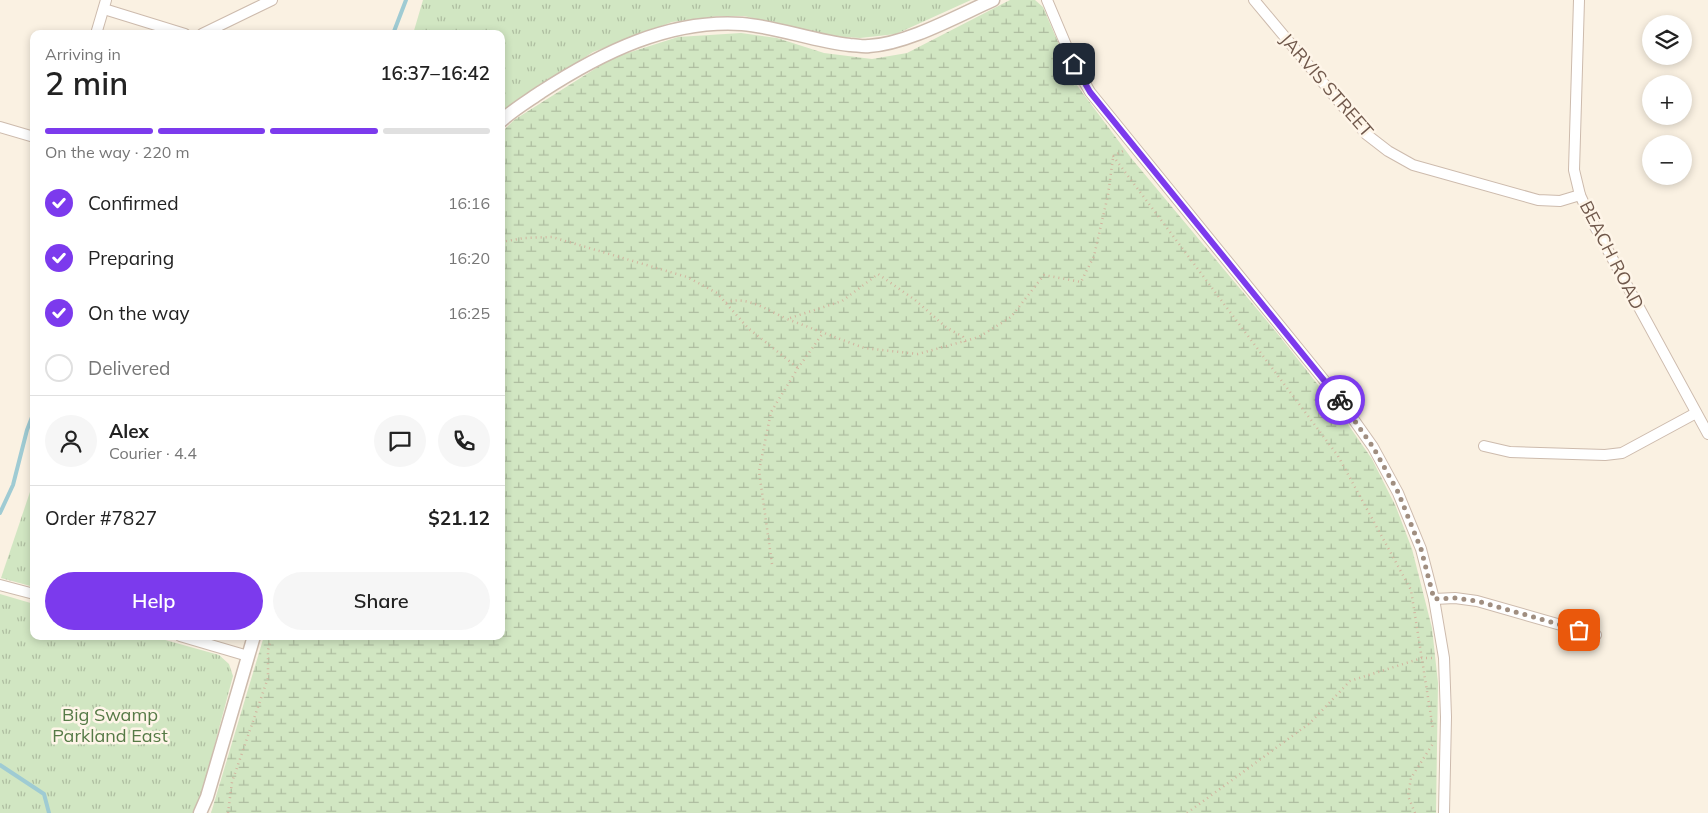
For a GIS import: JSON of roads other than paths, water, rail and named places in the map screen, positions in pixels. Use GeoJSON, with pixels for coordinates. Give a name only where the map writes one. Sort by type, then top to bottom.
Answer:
{"type":"FeatureCollection","features":[{"type":"Feature","properties":{"kind":"street"},"geometry":{"type":"LineString","coordinates":[[210,30],[272,0]]}},
{"type":"Feature","properties":{"kind":"street"},"geometry":{"type":"LineString","coordinates":[[505,117],[589,62],[624,46],[685,27],[712,24],[742,24],[827,43],[868,47],[903,40],[993,0]]}},
{"type":"Feature","properties":{"kind":"street"},"geometry":{"type":"LineString","coordinates":[[1047,0],[1074,64],[1090,92],[1337,396],[1373,447],[1398,492],[1418,541],[1434,599],[1444,658],[1446,717],[1444,813]]}},
{"type":"Feature","properties":{"kind":"street","name":"JARVIS STREET"},"geometry":{"type":"LineString","coordinates":[[1254,0],[1366,134],[1400,159],[1548,202],[1560,201],[1580,195]]}},
{"type":"Feature","properties":{"kind":"street","name":"BEACH ROAD"},"geometry":{"type":"LineString","coordinates":[[1578,0],[1574,170],[1580,195],[1593,223],[1708,434]]}},
{"type":"Feature","properties":{"kind":"street"},"geometry":{"type":"LineString","coordinates":[[97,30],[105,4],[174,30]]}},
{"type":"Feature","properties":{"kind":"street"},"geometry":{"type":"LineString","coordinates":[[0,127],[30,136]]}},
{"type":"Feature","properties":{"kind":"street"},"geometry":{"type":"LineString","coordinates":[[1484,446],[1510,452],[1605,456],[1622,453],[1696,413]]}},
{"type":"Feature","properties":{"kind":"street"},"geometry":{"type":"LineString","coordinates":[[0,585],[30,593]]}},
{"type":"Feature","properties":{"kind":"street"},"geometry":{"type":"LineString","coordinates":[[1434,599],[1455,598],[1477,601],[1596,635]]}},
{"type":"Feature","properties":{"kind":"street"},"geometry":{"type":"LineString","coordinates":[[194,640],[248,656]]}},
{"type":"Feature","properties":{"kind":"street"},"geometry":{"type":"LineString","coordinates":[[200,813],[210,788],[253,640]]}},
{"type":"Feature","properties":{"kind":"waterway"},"geometry":{"type":"LineString","coordinates":[[395,30],[406,0]]}},
{"type":"Feature","properties":{"kind":"waterway"},"geometry":{"type":"LineString","coordinates":[[0,513],[13,485],[30,422]]}},
{"type":"Feature","properties":{"kind":"waterway"},"geometry":{"type":"LineString","coordinates":[[0,765],[44,794],[49,813]]}},
{"type":"Feature","properties":{"kind":"park label","name":"Big Swamp Parkland East"},"geometry":{"type":"Point","coordinates":[110,724]}}]}
